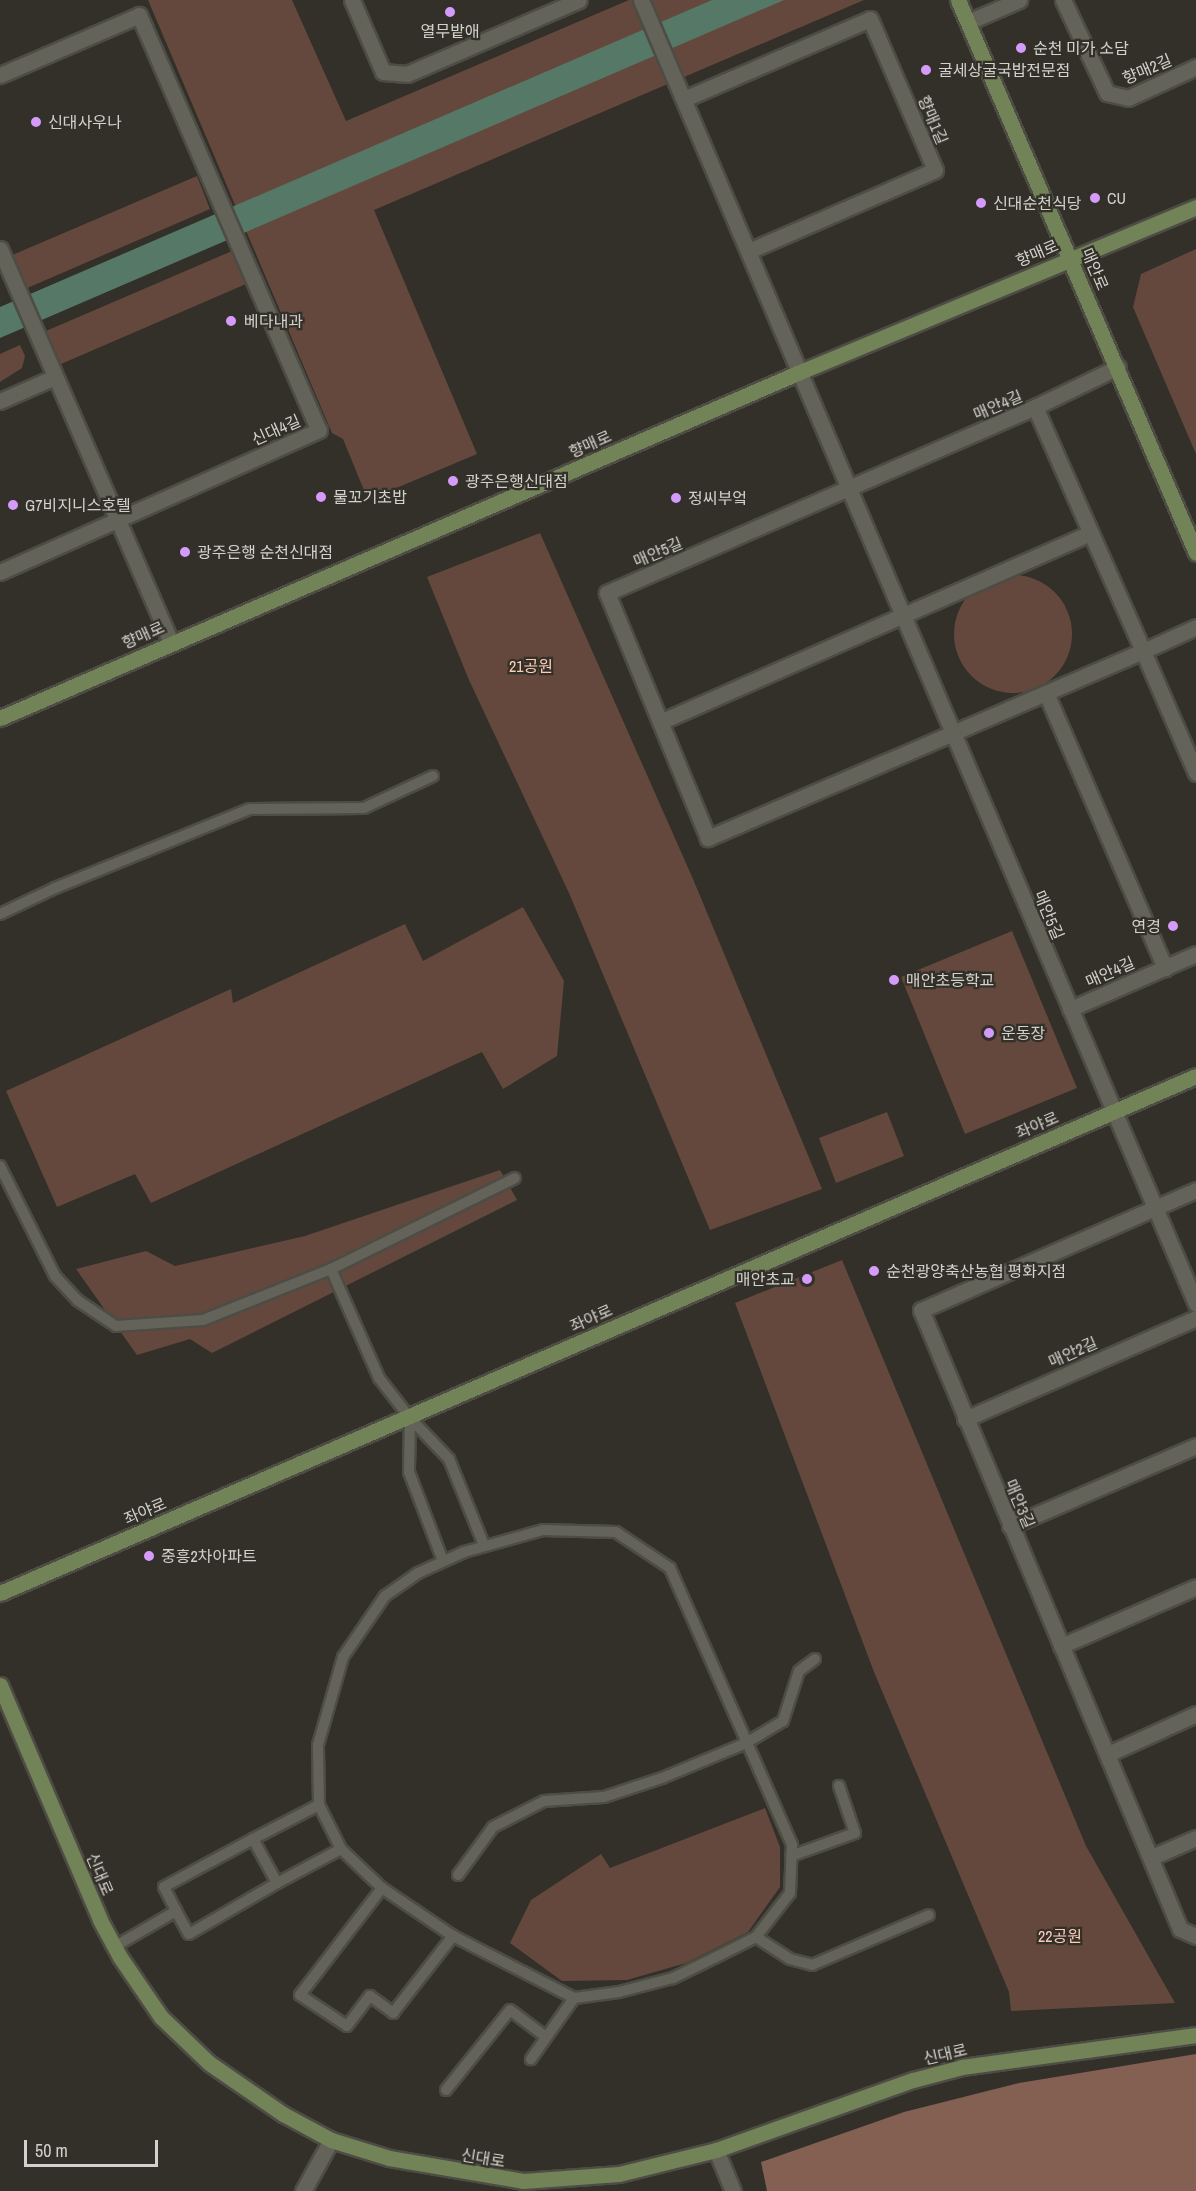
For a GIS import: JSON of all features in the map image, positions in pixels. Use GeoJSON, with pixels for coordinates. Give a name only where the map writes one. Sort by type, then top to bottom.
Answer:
{"type":"FeatureCollection","features":[{"type":"Feature","properties":{"kind":"street"},"geometry":{"type":"LineString","coordinates":[[352,0],[383,72],[407,74],[579,0]]}},
{"type":"Feature","properties":{"kind":"street","name":"매안로"},"geometry":{"type":"LineString","coordinates":[[958,0],[1118,367],[1196,554]]}},
{"type":"Feature","properties":{"kind":"street"},"geometry":{"type":"LineString","coordinates":[[968,22],[1019,0]]}},
{"type":"Feature","properties":{"kind":"street","name":"향매2길"},"geometry":{"type":"LineString","coordinates":[[1063,0],[1107,93],[1128,98],[1196,67]]}},
{"type":"Feature","properties":{"kind":"street"},"geometry":{"type":"LineString","coordinates":[[641,1],[800,372]]}},
{"type":"Feature","properties":{"kind":"street","name":"신대4길"},"geometry":{"type":"LineString","coordinates":[[0,75],[139,15],[319,430],[118,521]]}},
{"type":"Feature","properties":{"kind":"street","name":"향매1길"},"geometry":{"type":"LineString","coordinates":[[684,99],[870,19],[935,170],[749,251]]}},
{"type":"Feature","properties":{"kind":"street","name":"향매로"},"geometry":{"type":"LineString","coordinates":[[0,718],[171,642],[800,372],[1196,207]]}},
{"type":"Feature","properties":{"kind":"street"},"geometry":{"type":"LineString","coordinates":[[0,249],[171,642]]}},
{"type":"Feature","properties":{"kind":"street"},"geometry":{"type":"LineString","coordinates":[[1035,407],[1118,367]]}},
{"type":"Feature","properties":{"kind":"street","name":"매안5길"},"geometry":{"type":"LineString","coordinates":[[800,372],[1113,1112]]}},
{"type":"Feature","properties":{"kind":"street"},"geometry":{"type":"LineString","coordinates":[[0,401],[55,377]]}},
{"type":"Feature","properties":{"kind":"street","name":"매안4길"},"geometry":{"type":"LineString","coordinates":[[849,490],[1035,407],[1196,773]]}},
{"type":"Feature","properties":{"kind":"street","name":"매안5길"},"geometry":{"type":"LineString","coordinates":[[849,490],[607,593],[662,721],[708,838],[953,733]]}},
{"type":"Feature","properties":{"kind":"street"},"geometry":{"type":"LineString","coordinates":[[0,572],[118,521]]}},
{"type":"Feature","properties":{"kind":"street"},"geometry":{"type":"LineString","coordinates":[[662,721],[902,613],[1090,533]]}},
{"type":"Feature","properties":{"kind":"street"},"geometry":{"type":"LineString","coordinates":[[953,733],[1196,627]]}},
{"type":"Feature","properties":{"kind":"street"},"geometry":{"type":"LineString","coordinates":[[1046,693],[1165,968]]}},
{"type":"Feature","properties":{"kind":"street","name":"매안4길"},"geometry":{"type":"LineString","coordinates":[[1070,1009],[1196,954]]}},
{"type":"Feature","properties":{"kind":"street","name":"좌야로"},"geometry":{"type":"LineString","coordinates":[[0,1593],[410,1418],[1196,1076]]}},
{"type":"Feature","properties":{"kind":"street"},"geometry":{"type":"LineString","coordinates":[[1113,1112],[1196,1304]]}},
{"type":"Feature","properties":{"kind":"street"},"geometry":{"type":"LineString","coordinates":[[1154,1208],[1196,1190]]}},
{"type":"Feature","properties":{"kind":"street","name":"매안3길"},"geometry":{"type":"LineString","coordinates":[[1154,1208],[921,1310],[964,1419],[1152,1857],[1180,1929],[1196,1936]]}},
{"type":"Feature","properties":{"kind":"street","name":"매안2길"},"geometry":{"type":"LineString","coordinates":[[964,1419],[1196,1318]]}},
{"type":"Feature","properties":{"kind":"street"},"geometry":{"type":"LineString","coordinates":[[1010,1526],[1196,1446]]}},
{"type":"Feature","properties":{"kind":"street"},"geometry":{"type":"LineString","coordinates":[[1061,1646],[1196,1587]]}},
{"type":"Feature","properties":{"kind":"street","name":"신대로"},"geometry":{"type":"LineString","coordinates":[[0,1684],[114,1947],[141,1990],[177,2037],[234,2081],[331,2140],[389,2158],[523,2181],[619,2174],[716,2150],[913,2080],[962,2067],[1196,2035]]}},
{"type":"Feature","properties":{"kind":"street"},"geometry":{"type":"LineString","coordinates":[[1108,1754],[1196,1714]]}},
{"type":"Feature","properties":{"kind":"street"},"geometry":{"type":"LineString","coordinates":[[1152,1857],[1196,1838]]}},
{"type":"Feature","properties":{"kind":"street"},"geometry":{"type":"LineString","coordinates":[[303,2191],[331,2140]]}},
{"type":"Feature","properties":{"kind":"street"},"geometry":{"type":"LineString","coordinates":[[716,2150],[733,2191]]}},
{"type":"Feature","properties":{"kind":"lane"},"geometry":{"type":"LineString","coordinates":[[0,914],[55,888],[250,809],[364,808],[433,776]]}},
{"type":"Feature","properties":{"kind":"lane"},"geometry":{"type":"LineString","coordinates":[[0,1166],[55,1276],[77,1300],[116,1326],[203,1320],[331,1269],[515,1178]]}},
{"type":"Feature","properties":{"kind":"lane"},"geometry":{"type":"LineString","coordinates":[[331,1269],[379,1378],[410,1418],[450,1459],[484,1545]]}},
{"type":"Feature","properties":{"kind":"lane"},"geometry":{"type":"LineString","coordinates":[[410,1418],[409,1473],[443,1561]]}},
{"type":"Feature","properties":{"kind":"lane"},"geometry":{"type":"LineString","coordinates":[[543,1530],[616,1532],[670,1568],[792,1845],[790,1893],[756,1937],[673,1977],[620,1992],[574,1998],[453,1936],[382,1888],[341,1849],[319,1805],[318,1745],[343,1657],[385,1596],[418,1573],[484,1545],[543,1530]]}},
{"type":"Feature","properties":{"kind":"lane"},"geometry":{"type":"LineString","coordinates":[[458,1875],[493,1827],[544,1801],[604,1797],[662,1778],[746,1743],[783,1721],[799,1671],[815,1659]]}},
{"type":"Feature","properties":{"kind":"lane"},"geometry":{"type":"LineString","coordinates":[[791,1856],[855,1833],[839,1786]]}},
{"type":"Feature","properties":{"kind":"lane"},"geometry":{"type":"LineString","coordinates":[[319,1805],[164,1887],[189,1934],[341,1849]]}},
{"type":"Feature","properties":{"kind":"lane"},"geometry":{"type":"LineString","coordinates":[[253,1839],[277,1883]]}},
{"type":"Feature","properties":{"kind":"lane"},"geometry":{"type":"LineString","coordinates":[[382,1888],[300,1995],[347,2026],[370,1996],[393,2013],[453,1936]]}},
{"type":"Feature","properties":{"kind":"lane"},"geometry":{"type":"LineString","coordinates":[[114,1947],[176,1911]]}},
{"type":"Feature","properties":{"kind":"lane"},"geometry":{"type":"LineString","coordinates":[[756,1937],[790,1959],[813,1965],[929,1915]]}},
{"type":"Feature","properties":{"kind":"lane"},"geometry":{"type":"LineString","coordinates":[[531,2059],[574,1998]]}},
{"type":"Feature","properties":{"kind":"lane"},"geometry":{"type":"LineString","coordinates":[[446,2090],[510,2010],[546,2037]]}},
{"type":"Feature","properties":{"kind":"green space"},"geometry":{"type":"Polygon","coordinates":[[[148,0],[292,0],[346,121],[629,0],[864,0],[374,210],[477,454],[368,500],[343,439],[332,433],[148,0]]]}},
{"type":"Feature","properties":{"kind":"green space"},"geometry":{"type":"Polygon","coordinates":[[[197,176],[210,209],[25,289],[10,256],[197,176]]]}},
{"type":"Feature","properties":{"kind":"green space"},"geometry":{"type":"Polygon","coordinates":[[[1196,249],[1196,454],[1133,307],[1141,274],[1196,249]]]}},
{"type":"Feature","properties":{"kind":"green space"},"geometry":{"type":"Polygon","coordinates":[[[232,251],[246,284],[61,364],[46,331],[232,251]]]}},
{"type":"Feature","properties":{"kind":"green space"},"geometry":{"type":"Polygon","coordinates":[[[20,345],[25,356],[22,368],[0,382],[0,354],[20,345]]]}},
{"type":"Feature","properties":{"kind":"green space","name":"21공원"},"geometry":{"type":"Polygon","coordinates":[[[540,533],[693,879],[822,1189],[710,1230],[569,893],[469,680],[427,577],[540,533]]]}},
{"type":"Feature","properties":{"kind":"green space"},"geometry":{"type":"Polygon","coordinates":[[[1013,575],[1036,579],[1055,592],[1068,611],[1072,634],[1068,657],[1055,676],[1036,689],[1013,693],[990,689],[971,676],[958,657],[954,634],[958,611],[971,592],[990,579],[1013,575]]]}},
{"type":"Feature","properties":{"kind":"green space"},"geometry":{"type":"Polygon","coordinates":[[[523,907],[564,981],[557,1056],[503,1089],[482,1052],[151,1203],[135,1174],[57,1207],[6,1091],[231,989],[233,1003],[405,924],[423,961],[523,907]]]}},
{"type":"Feature","properties":{"kind":"green space","name":"운동장"},"geometry":{"type":"Polygon","coordinates":[[[1012,931],[1077,1088],[965,1134],[901,977],[1012,931]]]}},
{"type":"Feature","properties":{"kind":"green space"},"geometry":{"type":"Polygon","coordinates":[[[887,1112],[904,1156],[836,1183],[819,1138],[887,1112]]]}},
{"type":"Feature","properties":{"kind":"green space"},"geometry":{"type":"Polygon","coordinates":[[[500,1170],[517,1200],[212,1353],[190,1339],[137,1355],[76,1269],[146,1251],[175,1266],[305,1236],[500,1170]]]}},
{"type":"Feature","properties":{"kind":"green space","name":"22공원"},"geometry":{"type":"Polygon","coordinates":[[[842,1260],[1086,1846],[1175,2003],[1011,2011],[1009,1992],[874,1672],[735,1303],[842,1260]]]}},
{"type":"Feature","properties":{"kind":"green space"},"geometry":{"type":"Polygon","coordinates":[[[765,1808],[780,1847],[780,1887],[748,1932],[686,1963],[627,1980],[562,1981],[510,1943],[531,1900],[601,1854],[610,1868],[765,1808]]]}},
{"type":"Feature","properties":{"kind":"shaded area"},"geometry":{"type":"Polygon","coordinates":[[[712,0],[784,0],[0,338],[0,307],[712,0]]]}},
{"type":"Feature","properties":{"kind":"shaded area"},"geometry":{"type":"Polygon","coordinates":[[[1196,2054],[1196,2191],[767,2191],[761,2162],[904,2112],[1019,2083],[1196,2054]]]}},
{"type":"Feature","properties":{"kind":"place","name":"열무밭애"},"geometry":{"type":"Point","coordinates":[450,12]}},
{"type":"Feature","properties":{"kind":"place","name":"순천 미가 소담"},"geometry":{"type":"Point","coordinates":[1021,48]}},
{"type":"Feature","properties":{"kind":"place","name":"굴세상굴국밥전문점"},"geometry":{"type":"Point","coordinates":[926,70]}},
{"type":"Feature","properties":{"kind":"place","name":"신대사우나"},"geometry":{"type":"Point","coordinates":[36,122]}},
{"type":"Feature","properties":{"kind":"place","name":"CU"},"geometry":{"type":"Point","coordinates":[1095,198]}},
{"type":"Feature","properties":{"kind":"place","name":"신대순천식당"},"geometry":{"type":"Point","coordinates":[981,203]}},
{"type":"Feature","properties":{"kind":"place","name":"베다내과"},"geometry":{"type":"Point","coordinates":[231,321]}},
{"type":"Feature","properties":{"kind":"place","name":"광주은행신대점"},"geometry":{"type":"Point","coordinates":[453,481]}},
{"type":"Feature","properties":{"kind":"place","name":"물꼬기초밥"},"geometry":{"type":"Point","coordinates":[321,497]}},
{"type":"Feature","properties":{"kind":"place","name":"정씨부엌"},"geometry":{"type":"Point","coordinates":[676,498]}},
{"type":"Feature","properties":{"kind":"place","name":"G7비지니스호텔"},"geometry":{"type":"Point","coordinates":[13,505]}},
{"type":"Feature","properties":{"kind":"place","name":"광주은행 순천신대점"},"geometry":{"type":"Point","coordinates":[185,552]}},
{"type":"Feature","properties":{"kind":"place","name":"연경"},"geometry":{"type":"Point","coordinates":[1173,926]}},
{"type":"Feature","properties":{"kind":"place","name":"매안초등학교"},"geometry":{"type":"Point","coordinates":[894,980]}},
{"type":"Feature","properties":{"kind":"place","name":"운동장"},"geometry":{"type":"Point","coordinates":[989,1033]}},
{"type":"Feature","properties":{"kind":"place","name":"순천광양축산농협 평화지점"},"geometry":{"type":"Point","coordinates":[874,1271]}},
{"type":"Feature","properties":{"kind":"place","name":"매안초교"},"geometry":{"type":"Point","coordinates":[807,1279]}},
{"type":"Feature","properties":{"kind":"place","name":"중흥2차아파트"},"geometry":{"type":"Point","coordinates":[149,1556]}}]}
